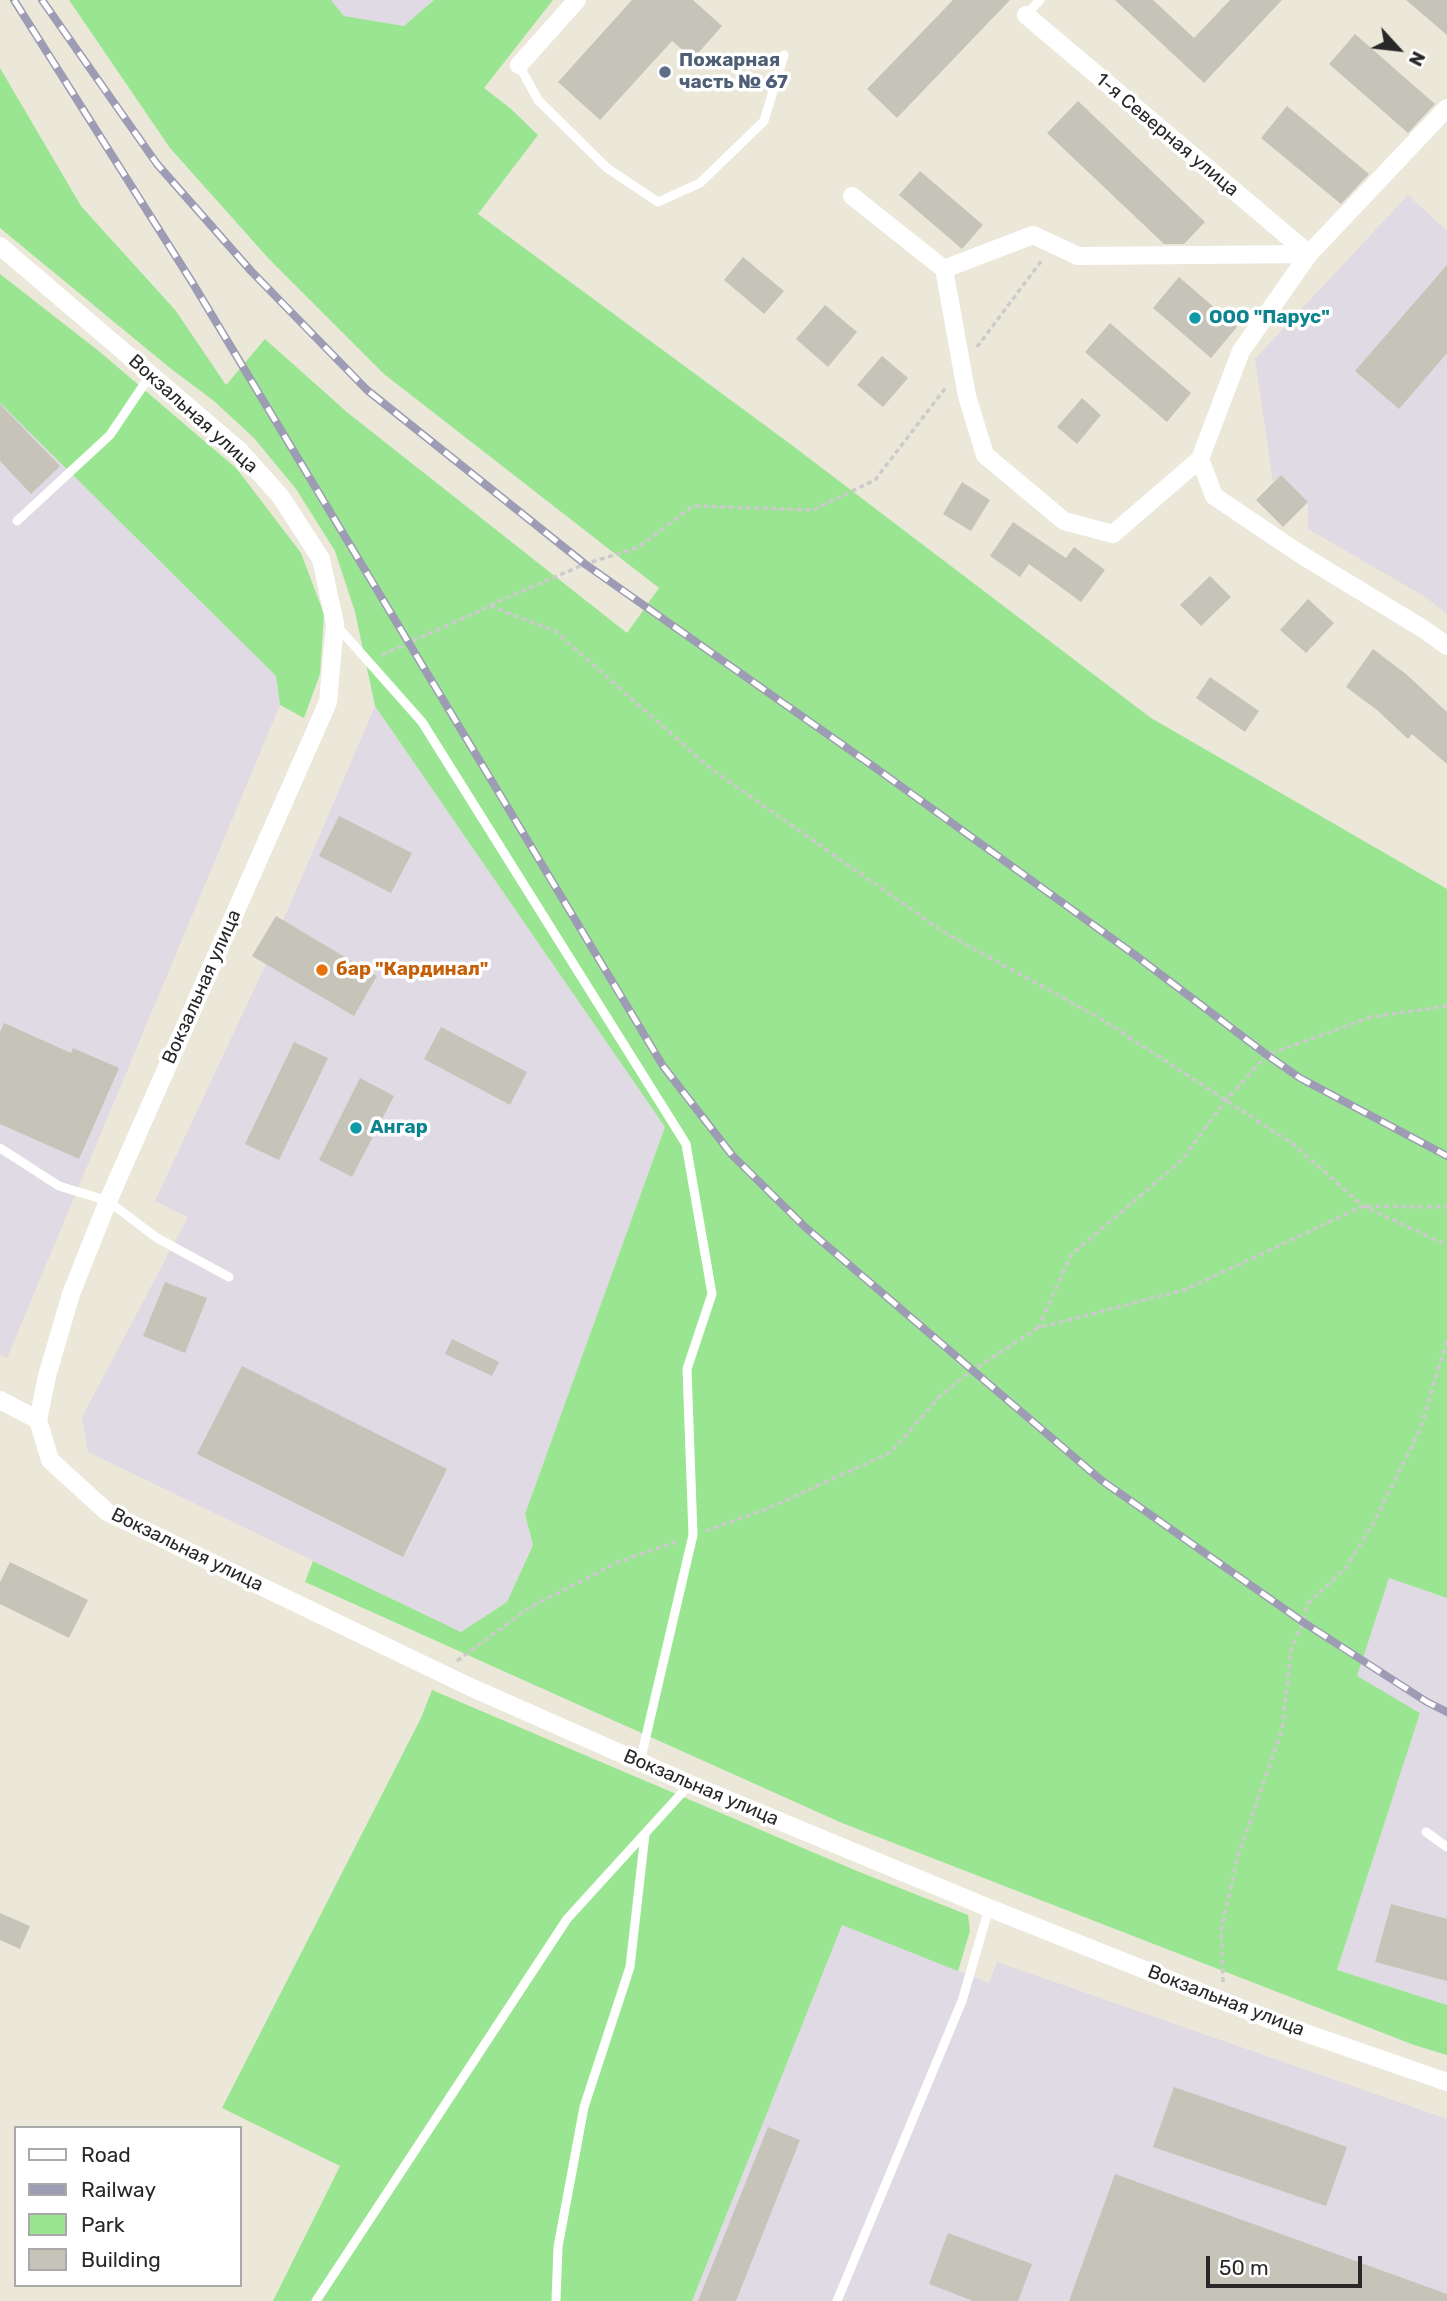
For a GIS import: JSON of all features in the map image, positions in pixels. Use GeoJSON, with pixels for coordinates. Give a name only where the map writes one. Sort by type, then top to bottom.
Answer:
{"type":"FeatureCollection","features":[{"type":"Feature","properties":{"kind":"street"},"geometry":{"type":"LineString","coordinates":[[519,65],[577,0]]}},
{"type":"Feature","properties":{"kind":"street","name":"1-я Северная улица"},"geometry":{"type":"LineString","coordinates":[[1026,15],[1308,254]]}},
{"type":"Feature","properties":{"kind":"street"},"geometry":{"type":"LineString","coordinates":[[852,196],[944,269],[967,396],[985,455],[1064,521],[1112,534],[1200,459],[1241,351],[1308,254],[1447,108]]}},
{"type":"Feature","properties":{"kind":"street"},"geometry":{"type":"LineString","coordinates":[[944,269],[1033,235],[1078,256],[1308,254]]}},
{"type":"Feature","properties":{"kind":"street","name":"Вокзальная улица"},"geometry":{"type":"LineString","coordinates":[[0,246],[239,450],[281,497],[321,559],[335,624],[328,702],[108,1201],[71,1294],[47,1376],[38,1420],[51,1460],[107,1513],[440,1672],[640,1762],[989,1908],[1290,2028],[1447,2082]]}},
{"type":"Feature","properties":{"kind":"street"},"geometry":{"type":"LineString","coordinates":[[1200,459],[1214,496],[1300,554],[1425,629],[1447,646]]}},
{"type":"Feature","properties":{"kind":"street"},"geometry":{"type":"LineString","coordinates":[[0,1400],[38,1420]]}},
{"type":"Feature","properties":{"kind":"lane"},"geometry":{"type":"LineString","coordinates":[[1026,15],[1040,0]]}},
{"type":"Feature","properties":{"kind":"lane"},"geometry":{"type":"LineString","coordinates":[[519,65],[538,100],[548,110],[607,168],[658,202],[700,183],[764,121],[784,55]]}},
{"type":"Feature","properties":{"kind":"lane"},"geometry":{"type":"LineString","coordinates":[[17,522],[110,435],[151,374]]}},
{"type":"Feature","properties":{"kind":"lane"},"geometry":{"type":"LineString","coordinates":[[335,624],[422,722],[686,1144],[712,1294],[687,1369],[694,1535],[640,1762]]}},
{"type":"Feature","properties":{"kind":"lane"},"geometry":{"type":"LineString","coordinates":[[0,1148],[59,1186],[108,1201],[157,1238],[229,1277]]}},
{"type":"Feature","properties":{"kind":"lane"},"geometry":{"type":"LineString","coordinates":[[316,2301],[567,1919],[690,1784]]}},
{"type":"Feature","properties":{"kind":"lane"},"geometry":{"type":"LineString","coordinates":[[1426,1832],[1447,1847]]}},
{"type":"Feature","properties":{"kind":"lane"},"geometry":{"type":"LineString","coordinates":[[556,2301],[558,2247],[584,2106],[630,1966],[646,1833]]}},
{"type":"Feature","properties":{"kind":"lane"},"geometry":{"type":"LineString","coordinates":[[837,2301],[962,2001],[989,1908]]}},
{"type":"Feature","properties":{"kind":"path"},"geometry":{"type":"LineString","coordinates":[[368,661],[585,564],[637,548],[693,506],[813,510],[874,480],[962,368],[1053,245]]}},
{"type":"Feature","properties":{"kind":"path"},"geometry":{"type":"LineString","coordinates":[[489,606],[555,631],[711,769],[946,933],[1098,1017],[1226,1100],[1293,1144],[1363,1206],[1447,1245]]}},
{"type":"Feature","properties":{"kind":"path"},"geometry":{"type":"LineString","coordinates":[[1038,1328],[1071,1255],[1181,1161],[1226,1100],[1267,1055],[1371,1017],[1447,1006]]}},
{"type":"Feature","properties":{"kind":"path"},"geometry":{"type":"LineString","coordinates":[[440,1672],[527,1609],[616,1563],[769,1508],[891,1452],[940,1396],[971,1371],[1038,1328],[1187,1289],[1363,1206],[1447,1207]]}},
{"type":"Feature","properties":{"kind":"path"},"geometry":{"type":"LineString","coordinates":[[1224,2001],[1221,1931],[1238,1856],[1282,1730],[1291,1650],[1308,1603],[1345,1569],[1374,1522],[1420,1430],[1447,1340]]}},
{"type":"Feature","properties":{"kind":"shaded area"},"geometry":{"type":"Polygon","coordinates":[[[331,0],[434,0],[404,26],[344,16],[331,0]]]}},
{"type":"Feature","properties":{"kind":"shaded area"},"geometry":{"type":"Polygon","coordinates":[[[1408,195],[1447,231],[1447,614],[1424,596],[1308,529],[1308,502],[1281,475],[1273,482],[1255,359],[1408,195]]]}},
{"type":"Feature","properties":{"kind":"shaded area"},"geometry":{"type":"Polygon","coordinates":[[[0,403],[276,676],[280,705],[7,1358],[0,1355],[0,403]]]}},
{"type":"Feature","properties":{"kind":"shaded area"},"geometry":{"type":"Polygon","coordinates":[[[375,706],[665,1127],[525,1514],[533,1544],[507,1602],[461,1632],[88,1452],[82,1417],[188,1217],[155,1201],[266,964],[354,1016],[377,976],[283,921],[375,706]]]}},
{"type":"Feature","properties":{"kind":"shaded area"},"geometry":{"type":"Polygon","coordinates":[[[1389,1578],[1447,1598],[1447,2005],[1337,1970],[1420,1713],[1356,1676],[1389,1578]]]}},
{"type":"Feature","properties":{"kind":"shaded area"},"geometry":{"type":"Polygon","coordinates":[[[842,1924],[989,1983],[997,1962],[1447,2119],[1447,2301],[692,2301],[842,1924]]]}},
{"type":"Feature","properties":{"kind":"green space"},"geometry":{"type":"Polygon","coordinates":[[[69,0],[331,0],[344,16],[404,26],[434,0],[553,0],[484,88],[538,135],[478,214],[789,443],[1151,718],[1447,889],[1447,1598],[1389,1578],[1357,1676],[1420,1713],[1337,1970],[1447,2005],[1447,2055],[1414,2045],[842,1823],[305,1582],[313,1561],[461,1632],[507,1602],[533,1545],[525,1514],[665,1127],[375,706],[355,612],[335,551],[296,489],[254,438],[214,401],[0,228],[0,68],[81,206],[176,311],[226,385],[265,339],[348,413],[627,633],[659,588],[384,374],[269,259],[170,148],[69,0]]]}},
{"type":"Feature","properties":{"kind":"green space"},"geometry":{"type":"Polygon","coordinates":[[[0,274],[100,352],[237,469],[301,553],[324,614],[320,674],[304,718],[280,705],[276,676],[0,403],[0,274]]]}},
{"type":"Feature","properties":{"kind":"green space"},"geometry":{"type":"Polygon","coordinates":[[[432,1690],[857,1871],[968,1915],[970,1931],[958,1971],[842,1925],[692,2301],[273,2301],[340,2166],[222,2108],[421,1718],[432,1690]]]}},
{"type":"Feature","properties":{"kind":"building"},"geometry":{"type":"Polygon","coordinates":[[[632,0],[693,0],[722,26],[693,59],[672,41],[600,120],[558,82],[632,0]]]}},
{"type":"Feature","properties":{"kind":"building"},"geometry":{"type":"Polygon","coordinates":[[[953,0],[1010,0],[897,118],[867,89],[953,0]]]}},
{"type":"Feature","properties":{"kind":"building"},"geometry":{"type":"Polygon","coordinates":[[[1115,0],[1153,0],[1194,38],[1230,0],[1282,0],[1204,83],[1115,0]]]}},
{"type":"Feature","properties":{"kind":"building"},"geometry":{"type":"Polygon","coordinates":[[[1406,0],[1447,0],[1447,35],[1406,0]]]}},
{"type":"Feature","properties":{"kind":"building"},"geometry":{"type":"Polygon","coordinates":[[[1355,34],[1435,104],[1408,133],[1329,64],[1355,34]]]}},
{"type":"Feature","properties":{"kind":"building"},"geometry":{"type":"Polygon","coordinates":[[[1078,101],[1205,222],[1184,244],[1164,244],[1047,133],[1078,101]]]}},
{"type":"Feature","properties":{"kind":"building"},"geometry":{"type":"Polygon","coordinates":[[[1287,106],[1369,174],[1341,204],[1261,138],[1287,106]]]}},
{"type":"Feature","properties":{"kind":"building"},"geometry":{"type":"Polygon","coordinates":[[[920,171],[983,225],[962,249],[899,195],[920,171]]]}},
{"type":"Feature","properties":{"kind":"building"},"geometry":{"type":"Polygon","coordinates":[[[743,257],[784,291],[764,314],[724,280],[743,257]]]}},
{"type":"Feature","properties":{"kind":"building"},"geometry":{"type":"Polygon","coordinates":[[[1447,265],[1447,353],[1399,409],[1355,371],[1447,265]]]}},
{"type":"Feature","properties":{"kind":"building","name":"ООО \"Парус\""},"geometry":{"type":"Polygon","coordinates":[[[1179,277],[1237,327],[1211,358],[1153,308],[1179,277]]]}},
{"type":"Feature","properties":{"kind":"building"},"geometry":{"type":"Polygon","coordinates":[[[825,305],[857,332],[828,367],[796,339],[825,305]]]}},
{"type":"Feature","properties":{"kind":"building"},"geometry":{"type":"Polygon","coordinates":[[[1110,323],[1191,393],[1167,422],[1085,352],[1110,323]]]}},
{"type":"Feature","properties":{"kind":"building"},"geometry":{"type":"Polygon","coordinates":[[[882,356],[908,378],[883,407],[857,385],[882,356]]]}},
{"type":"Feature","properties":{"kind":"building"},"geometry":{"type":"Polygon","coordinates":[[[1082,398],[1101,415],[1077,444],[1057,427],[1082,398]]]}},
{"type":"Feature","properties":{"kind":"building"},"geometry":{"type":"Polygon","coordinates":[[[0,404],[60,466],[31,494],[0,461],[0,404]]]}},
{"type":"Feature","properties":{"kind":"building"},"geometry":{"type":"Polygon","coordinates":[[[1281,475],[1308,502],[1283,527],[1256,500],[1281,475]]]}},
{"type":"Feature","properties":{"kind":"building"},"geometry":{"type":"Polygon","coordinates":[[[962,482],[990,500],[971,531],[943,514],[962,482]]]}},
{"type":"Feature","properties":{"kind":"building"},"geometry":{"type":"Polygon","coordinates":[[[1013,522],[1066,558],[1074,547],[1105,570],[1081,602],[1029,564],[1020,577],[990,556],[1013,522]]]}},
{"type":"Feature","properties":{"kind":"building"},"geometry":{"type":"Polygon","coordinates":[[[1210,576],[1231,597],[1201,626],[1180,605],[1210,576]]]}},
{"type":"Feature","properties":{"kind":"building"},"geometry":{"type":"Polygon","coordinates":[[[1308,599],[1334,623],[1306,653],[1280,630],[1308,599]]]}},
{"type":"Feature","properties":{"kind":"building"},"geometry":{"type":"Polygon","coordinates":[[[1373,649],[1406,674],[1447,712],[1447,764],[1412,734],[1408,739],[1377,710],[1346,687],[1373,649]]]}},
{"type":"Feature","properties":{"kind":"building"},"geometry":{"type":"Polygon","coordinates":[[[1210,677],[1259,711],[1245,732],[1196,698],[1210,677]]]}},
{"type":"Feature","properties":{"kind":"building"},"geometry":{"type":"Polygon","coordinates":[[[339,816],[412,853],[391,893],[319,856],[339,816]]]}},
{"type":"Feature","properties":{"kind":"building","name":"бар \"Кардинал\""},"geometry":{"type":"Polygon","coordinates":[[[276,916],[377,976],[354,1016],[252,956],[276,916]]]}},
{"type":"Feature","properties":{"kind":"building"},"geometry":{"type":"Polygon","coordinates":[[[4,1023],[71,1053],[73,1048],[119,1068],[79,1159],[0,1124],[0,1032],[4,1023]]]}},
{"type":"Feature","properties":{"kind":"building"},"geometry":{"type":"Polygon","coordinates":[[[441,1027],[527,1072],[510,1105],[424,1059],[441,1027]]]}},
{"type":"Feature","properties":{"kind":"building"},"geometry":{"type":"Polygon","coordinates":[[[294,1042],[328,1058],[279,1160],[245,1144],[294,1042]]]}},
{"type":"Feature","properties":{"kind":"building","name":"Ангар"},"geometry":{"type":"Polygon","coordinates":[[[360,1078],[394,1096],[352,1177],[319,1160],[360,1078]]]}},
{"type":"Feature","properties":{"kind":"building"},"geometry":{"type":"Polygon","coordinates":[[[165,1282],[207,1298],[185,1353],[143,1336],[165,1282]]]}},
{"type":"Feature","properties":{"kind":"building"},"geometry":{"type":"Polygon","coordinates":[[[452,1339],[499,1362],[492,1376],[445,1354],[452,1339]]]}},
{"type":"Feature","properties":{"kind":"building"},"geometry":{"type":"Polygon","coordinates":[[[242,1366],[447,1469],[403,1557],[197,1454],[242,1366]]]}},
{"type":"Feature","properties":{"kind":"building"},"geometry":{"type":"Polygon","coordinates":[[[10,1562],[88,1600],[69,1638],[0,1604],[0,1582],[10,1562]]]}},
{"type":"Feature","properties":{"kind":"building"},"geometry":{"type":"Polygon","coordinates":[[[1391,1904],[1447,1919],[1447,1981],[1375,1962],[1391,1904]]]}},
{"type":"Feature","properties":{"kind":"building"},"geometry":{"type":"Polygon","coordinates":[[[0,1913],[30,1926],[20,1949],[0,1940],[0,1913]]]}},
{"type":"Feature","properties":{"kind":"building"},"geometry":{"type":"Polygon","coordinates":[[[1174,2087],[1347,2147],[1326,2206],[1153,2147],[1174,2087]]]}},
{"type":"Feature","properties":{"kind":"building"},"geometry":{"type":"Polygon","coordinates":[[[768,2127],[800,2140],[736,2301],[698,2301],[768,2127]]]}},
{"type":"Feature","properties":{"kind":"building"},"geometry":{"type":"Polygon","coordinates":[[[1115,2174],[1447,2294],[1447,2301],[1069,2301],[1115,2174]]]}},
{"type":"Feature","properties":{"kind":"building"},"geometry":{"type":"Polygon","coordinates":[[[948,2233],[1032,2264],[1018,2301],[973,2301],[929,2284],[948,2233]]]}},
{"type":"Feature","properties":{"kind":"railway"},"geometry":{"type":"LineString","coordinates":[[14,0],[192,282],[663,1066],[732,1155],[805,1227],[1101,1480],[1303,1622],[1427,1702],[1447,1712]]}},
{"type":"Feature","properties":{"kind":"railway"},"geometry":{"type":"LineString","coordinates":[[42,0],[157,164],[251,271],[367,390],[585,564],[877,769],[1135,955],[1267,1055],[1300,1078],[1447,1156]]}},
{"type":"Feature","properties":{"kind":"place","name":"Пожарная часть № 67"},"geometry":{"type":"Point","coordinates":[665,72]}},
{"type":"Feature","properties":{"kind":"place","name":"ООО \"Парус\""},"geometry":{"type":"Point","coordinates":[1195,318]}},
{"type":"Feature","properties":{"kind":"place","name":"бар \"Кардинал\""},"geometry":{"type":"Point","coordinates":[322,970]}},
{"type":"Feature","properties":{"kind":"place","name":"Ангар"},"geometry":{"type":"Point","coordinates":[356,1128]}}]}
